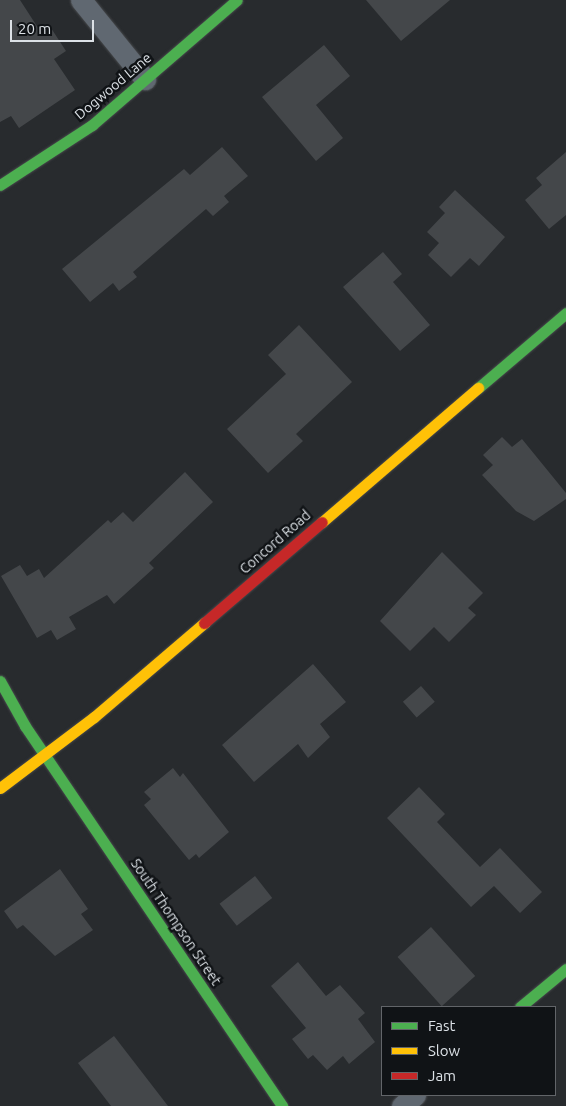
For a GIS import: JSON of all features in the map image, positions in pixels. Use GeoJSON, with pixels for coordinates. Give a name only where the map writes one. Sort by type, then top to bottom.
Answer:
{"type":"FeatureCollection","features":[{"type":"Feature","properties":{"kind":"street"},"geometry":{"type":"LineString","coordinates":[[81,0],[145,79]]}},
{"type":"Feature","properties":{"kind":"street","name":"Dogwood Lane"},"geometry":{"type":"LineString","coordinates":[[0,185],[61,148],[237,0]]}},
{"type":"Feature","properties":{"kind":"street","name":"Concord Road"},"geometry":{"type":"LineString","coordinates":[[0,788],[45,756],[566,313]]}},
{"type":"Feature","properties":{"kind":"street","name":"South Thompson Street"},"geometry":{"type":"LineString","coordinates":[[0,681],[45,756],[282,1106]]}},
{"type":"Feature","properties":{"kind":"street"},"geometry":{"type":"LineString","coordinates":[[521,1006],[566,969]]}},
{"type":"Feature","properties":{"kind":"street"},"geometry":{"type":"LineString","coordinates":[[402,1106],[415,1096]]}},
{"type":"Feature","properties":{"kind":"building"},"geometry":{"type":"Polygon","coordinates":[[[0,0],[20,0],[42,34],[51,28],[66,51],[54,59],[75,90],[19,128],[11,116],[0,122],[0,0]]]}},
{"type":"Feature","properties":{"kind":"building"},"geometry":{"type":"Polygon","coordinates":[[[366,0],[450,0],[401,41],[366,0]]]}},
{"type":"Feature","properties":{"kind":"building"},"geometry":{"type":"Polygon","coordinates":[[[324,45],[350,76],[316,105],[343,138],[316,161],[262,97],[324,45]]]}},
{"type":"Feature","properties":{"kind":"building"},"geometry":{"type":"Polygon","coordinates":[[[222,147],[248,176],[224,196],[229,202],[213,216],[206,209],[133,272],[137,277],[119,291],[113,283],[90,302],[62,269],[184,169],[190,175],[222,147]]]}},
{"type":"Feature","properties":{"kind":"building"},"geometry":{"type":"Polygon","coordinates":[[[566,152],[566,215],[549,229],[525,200],[542,185],[536,178],[566,152]]]}},
{"type":"Feature","properties":{"kind":"building"},"geometry":{"type":"Polygon","coordinates":[[[455,190],[505,237],[479,266],[470,258],[451,277],[428,255],[439,243],[427,232],[445,213],[439,207],[455,190]]]}},
{"type":"Feature","properties":{"kind":"building"},"geometry":{"type":"Polygon","coordinates":[[[383,252],[402,274],[393,282],[430,325],[400,351],[343,287],[383,252]]]}},
{"type":"Feature","properties":{"kind":"building"},"geometry":{"type":"Polygon","coordinates":[[[299,325],[352,382],[296,434],[303,441],[268,473],[227,429],[286,374],[268,355],[299,325]]]}},
{"type":"Feature","properties":{"kind":"building"},"geometry":{"type":"Polygon","coordinates":[[[502,437],[512,447],[522,439],[566,493],[566,499],[534,521],[516,511],[482,475],[493,465],[483,455],[502,437]]]}},
{"type":"Feature","properties":{"kind":"building"},"geometry":{"type":"Polygon","coordinates":[[[185,472],[213,502],[149,563],[154,568],[114,604],[107,595],[69,617],[76,629],[57,640],[51,630],[37,638],[1,576],[20,565],[27,576],[39,569],[44,578],[108,520],[111,523],[123,512],[133,522],[185,472]]]}},
{"type":"Feature","properties":{"kind":"building"},"geometry":{"type":"Polygon","coordinates":[[[442,552],[483,593],[468,608],[476,615],[449,642],[434,627],[410,651],[380,621],[442,552]]]}},
{"type":"Feature","properties":{"kind":"building"},"geometry":{"type":"Polygon","coordinates":[[[313,664],[346,702],[320,724],[330,737],[308,758],[298,744],[254,782],[222,745],[313,664]]]}},
{"type":"Feature","properties":{"kind":"building"},"geometry":{"type":"Polygon","coordinates":[[[421,686],[435,702],[417,718],[403,702],[421,686]]]}},
{"type":"Feature","properties":{"kind":"building"},"geometry":{"type":"Polygon","coordinates":[[[173,768],[180,777],[183,773],[229,832],[199,858],[196,854],[189,860],[144,805],[151,799],[144,792],[173,768]]]}},
{"type":"Feature","properties":{"kind":"building"},"geometry":{"type":"Polygon","coordinates":[[[419,787],[445,814],[437,822],[480,867],[500,848],[542,892],[520,913],[494,886],[471,907],[387,818],[419,787]]]}},
{"type":"Feature","properties":{"kind":"building"},"geometry":{"type":"Polygon","coordinates":[[[60,869],[88,909],[81,914],[93,930],[55,956],[23,925],[17,929],[4,911],[60,869]]]}},
{"type":"Feature","properties":{"kind":"building"},"geometry":{"type":"Polygon","coordinates":[[[255,876],[272,898],[237,926],[220,904],[255,876]]]}},
{"type":"Feature","properties":{"kind":"building"},"geometry":{"type":"Polygon","coordinates":[[[431,927],[475,976],[442,1006],[398,957],[431,927]]]}},
{"type":"Feature","properties":{"kind":"building"},"geometry":{"type":"Polygon","coordinates":[[[298,962],[326,996],[340,985],[365,1013],[358,1019],[375,1042],[349,1064],[343,1056],[327,1070],[313,1055],[308,1059],[292,1039],[306,1028],[271,986],[298,962]]]}},
{"type":"Feature","properties":{"kind":"building"},"geometry":{"type":"Polygon","coordinates":[[[114,1036],[168,1106],[111,1106],[78,1063],[114,1036]]]}},
{"type":"Feature","properties":{"kind":"traffic: fast"},"geometry":{"type":"LineString","coordinates":[[0,185],[92,125],[237,0]]}},
{"type":"Feature","properties":{"kind":"traffic: fast"},"geometry":{"type":"LineString","coordinates":[[478,388],[566,313]]}},
{"type":"Feature","properties":{"kind":"traffic: fast"},"geometry":{"type":"LineString","coordinates":[[0,681],[25,726],[282,1106]]}},
{"type":"Feature","properties":{"kind":"traffic: fast"},"geometry":{"type":"LineString","coordinates":[[521,1006],[566,969]]}},
{"type":"Feature","properties":{"kind":"traffic: slow"},"geometry":{"type":"LineString","coordinates":[[322,522],[478,388]]}},
{"type":"Feature","properties":{"kind":"traffic: slow"},"geometry":{"type":"LineString","coordinates":[[0,788],[94,717],[204,623]]}},
{"type":"Feature","properties":{"kind":"traffic: jam"},"geometry":{"type":"LineString","coordinates":[[204,623],[322,522]]}}]}
